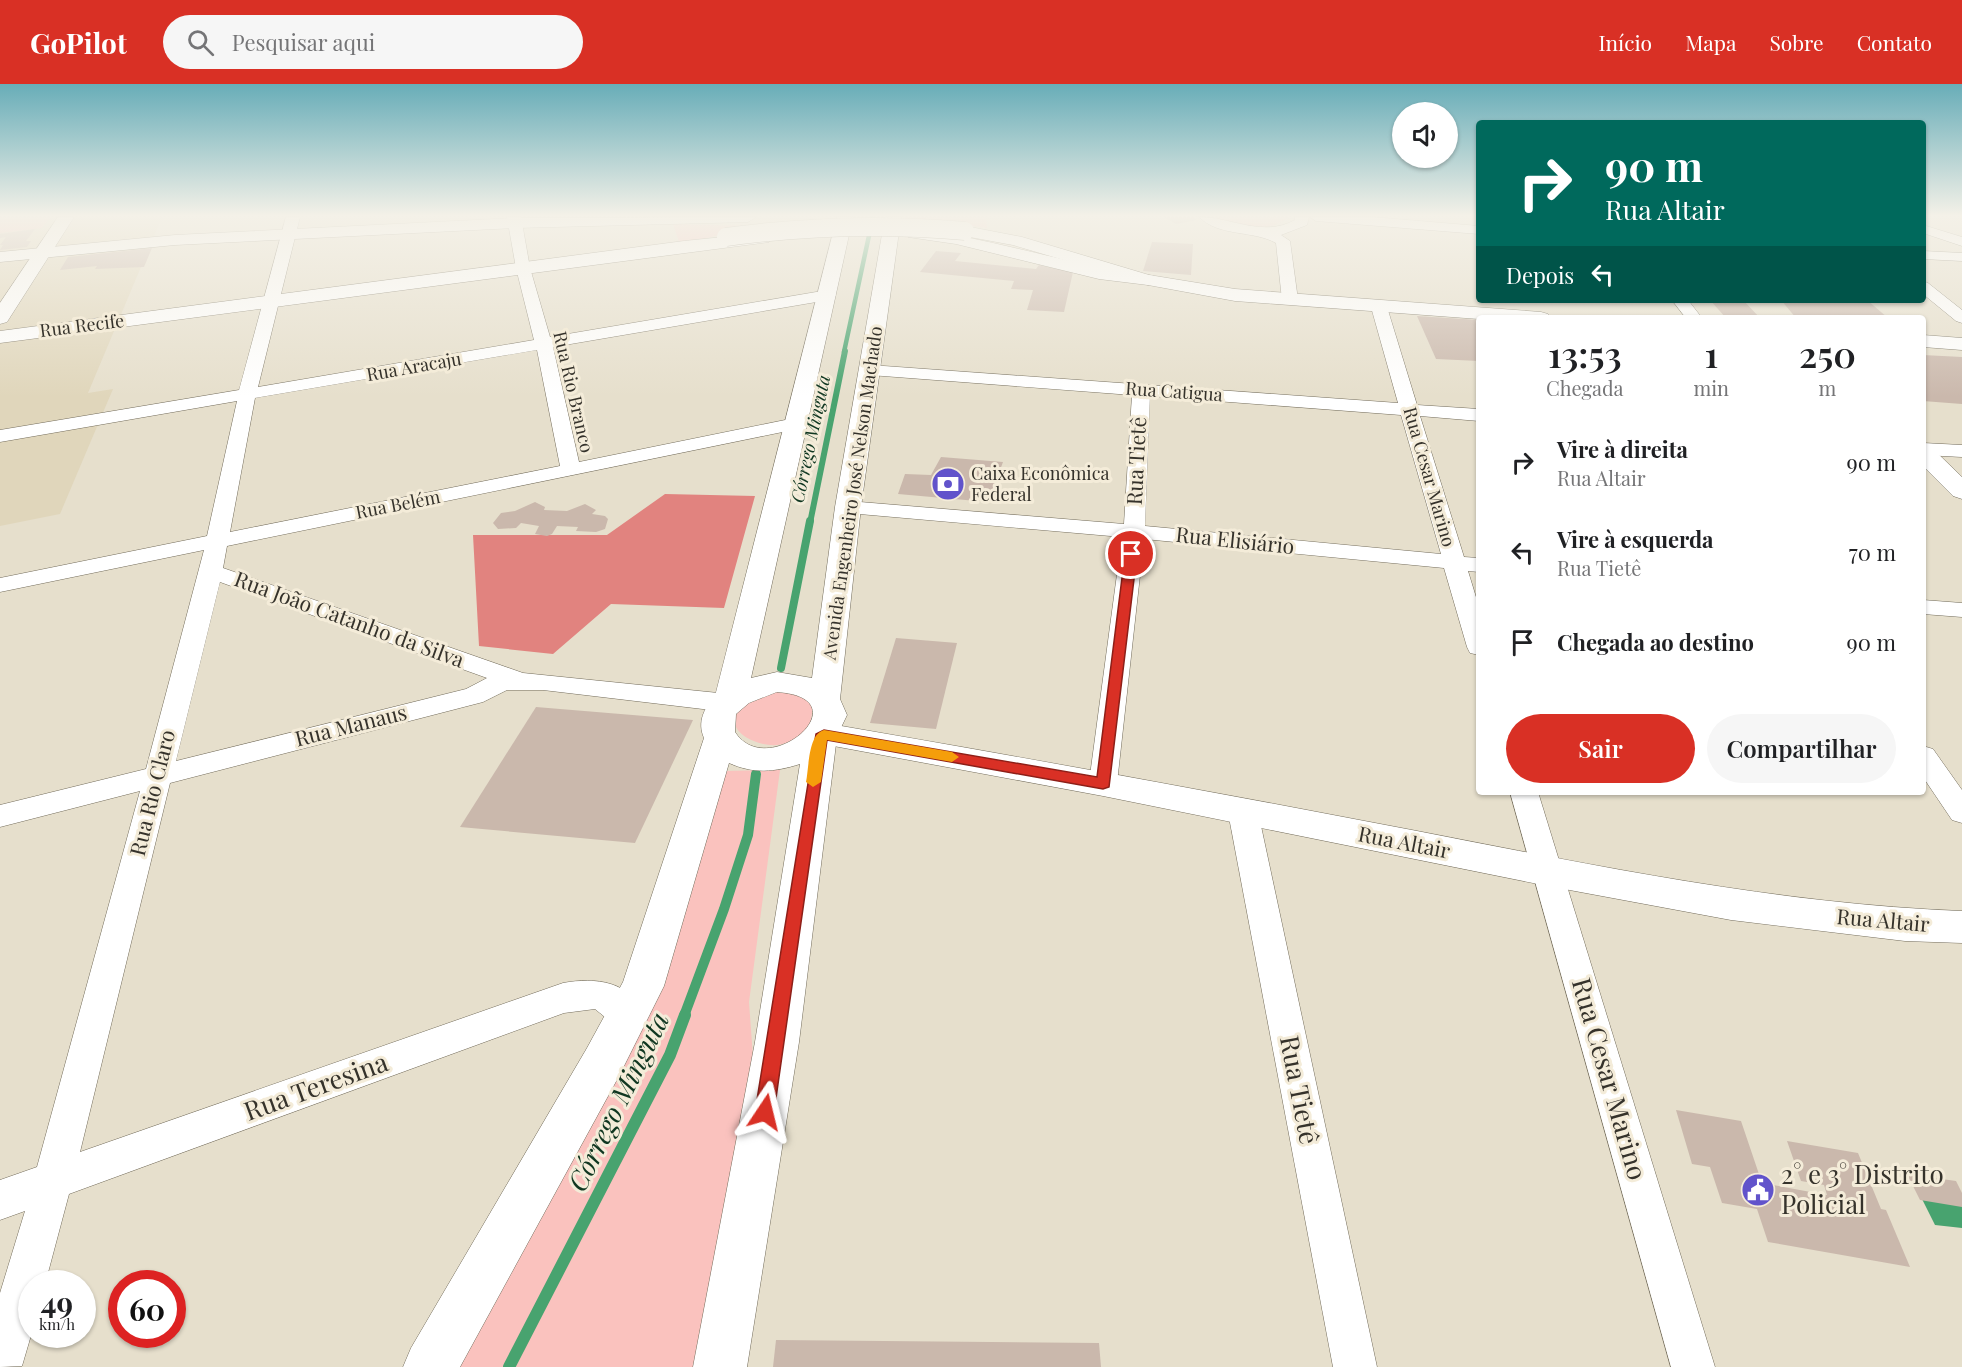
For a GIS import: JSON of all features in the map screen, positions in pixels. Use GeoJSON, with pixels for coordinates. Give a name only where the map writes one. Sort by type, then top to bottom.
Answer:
{"type":"FeatureCollection","features":[{"type":"Feature","properties":{"kind":"main road"},"geometry":{"type":"LineString","coordinates":[[0,318],[26,277]]}},
{"type":"Feature","properties":{"kind":"main road","name":"Rua Recife"},"geometry":{"type":"LineString","coordinates":[[0,337],[457,277]]}},
{"type":"Feature","properties":{"kind":"main road"},"geometry":{"type":"LineString","coordinates":[[430,1367],[643,986],[720,712],[828,295],[838,277]]}},
{"type":"Feature","properties":{"kind":"main road","name":"Avenida Engenheiro José Nelson Machado"},"geometry":{"type":"LineString","coordinates":[[720,1367],[830,725],[848,507],[870,370],[878,277]]}},
{"type":"Feature","properties":{"kind":"main road"},"geometry":{"type":"LineString","coordinates":[[1125,277],[1235,295],[1497,315]]}},
{"type":"Feature","properties":{"kind":"main road"},"geometry":{"type":"LineString","coordinates":[[1137,277],[1148,280]]}},
{"type":"Feature","properties":{"kind":"main road"},"geometry":{"type":"LineString","coordinates":[[1926,341],[1962,344]]}},
{"type":"Feature","properties":{"kind":"main road"},"geometry":{"type":"LineString","coordinates":[[1926,453],[1962,490]]}},
{"type":"Feature","properties":{"kind":"main road"},"geometry":{"type":"LineString","coordinates":[[777,682],[805,685],[830,725],[804,750],[791,755],[760,759],[733,751],[720,712],[749,689],[777,682]]}},
{"type":"Feature","properties":{"kind":"main road","name":"Rua Altair"},"geometry":{"type":"LineString","coordinates":[[830,725],[1243,812],[1731,904],[1905,925],[1962,927]]}},
{"type":"Feature","properties":{"kind":"street","name":"Rua Rio Claro"},"geometry":{"type":"LineString","coordinates":[[0,1366],[53,1182],[159,775],[211,571],[246,395],[278,277]]}},
{"type":"Feature","properties":{"kind":"street","name":"Rua Rio Branco"},"geometry":{"type":"LineString","coordinates":[[525,277],[571,470]]}},
{"type":"Feature","properties":{"kind":"street"},"geometry":{"type":"LineString","coordinates":[[1287,277],[1290,300]]}},
{"type":"Feature","properties":{"kind":"street"},"geometry":{"type":"LineString","coordinates":[[1926,288],[1962,318]]}},
{"type":"Feature","properties":{"kind":"street","name":"Rua Aracaju"},"geometry":{"type":"LineString","coordinates":[[0,436],[828,295]]}},
{"type":"Feature","properties":{"kind":"street"},"geometry":{"type":"LineString","coordinates":[[1682,303],[1692,315]]}},
{"type":"Feature","properties":{"kind":"street","name":"Rua Cesar Marino"},"geometry":{"type":"LineString","coordinates":[[1379,307],[1476,637]]}},
{"type":"Feature","properties":{"kind":"street","name":"Rua Catigua"},"geometry":{"type":"LineString","coordinates":[[870,370],[1476,415]]}},
{"type":"Feature","properties":{"kind":"street","name":"Rua Tietê"},"geometry":{"type":"LineString","coordinates":[[1103,783],[1134,531],[1141,390]]}},
{"type":"Feature","properties":{"kind":"street","name":"Rua Belém"},"geometry":{"type":"LineString","coordinates":[[0,585],[795,424]]}},
{"type":"Feature","properties":{"kind":"street"},"geometry":{"type":"LineString","coordinates":[[1926,450],[1962,451]]}},
{"type":"Feature","properties":{"kind":"street","name":"Rua Elisiário"},"geometry":{"type":"LineString","coordinates":[[848,507],[1134,531],[1476,565]]}},
{"type":"Feature","properties":{"kind":"street","name":"Rua João Catanho da Silva"},"geometry":{"type":"LineString","coordinates":[[211,571],[494,675]]}},
{"type":"Feature","properties":{"kind":"street"},"geometry":{"type":"LineString","coordinates":[[1926,607],[1962,610]]}},
{"type":"Feature","properties":{"kind":"street","name":"Rua Manaus"},"geometry":{"type":"LineString","coordinates":[[0,816],[474,696],[494,675],[720,712]]}},
{"type":"Feature","properties":{"kind":"street"},"geometry":{"type":"LineString","coordinates":[[1926,760],[1962,812]]}},
{"type":"Feature","properties":{"kind":"street","name":"Rua Cesar Marino"},"geometry":{"type":"LineString","coordinates":[[1525,795],[1693,1367]]}},
{"type":"Feature","properties":{"kind":"street","name":"Rua Tietê"},"geometry":{"type":"LineString","coordinates":[[1243,812],[1355,1367]]}},
{"type":"Feature","properties":{"kind":"street","name":"Rua Teresina"},"geometry":{"type":"LineString","coordinates":[[0,1200],[563,998],[591,992],[612,1000],[628,1015]]}},
{"type":"Feature","properties":{"kind":"shaded area"},"geometry":{"type":"Polygon","coordinates":[[[0,277],[137,277],[88,393],[113,389],[60,514],[0,526],[0,277]]]}},
{"type":"Feature","properties":{"kind":"shaded area"},"geometry":{"type":"Polygon","coordinates":[[[665,494],[755,496],[724,608],[611,604],[553,654],[479,646],[473,535],[607,535],[665,494]]]}},
{"type":"Feature","properties":{"kind":"shaded area"},"geometry":{"type":"Polygon","coordinates":[[[774,692],[796,693],[813,704],[810,729],[786,743],[768,745],[742,734],[735,722],[737,714],[744,706],[774,692]]]}},
{"type":"Feature","properties":{"kind":"shaded area"},"geometry":{"type":"Polygon","coordinates":[[[780,770],[749,1002],[755,1085],[699,1367],[448,1367],[722,771],[780,770]]]}},
{"type":"Feature","properties":{"kind":"shaded area"},"geometry":{"type":"Polygon","coordinates":[[[1917,1189],[1962,1201],[1962,1228],[1935,1225],[1917,1189]]]}},
{"type":"Feature","properties":{"kind":"building"},"geometry":{"type":"Polygon","coordinates":[[[971,277],[1072,277],[1064,312],[1027,310],[1033,290],[1011,289],[1014,281],[971,277]]]}},
{"type":"Feature","properties":{"kind":"building"},"geometry":{"type":"Polygon","coordinates":[[[1713,303],[1746,303],[1757,315],[1723,315],[1713,303]]]}},
{"type":"Feature","properties":{"kind":"building"},"geometry":{"type":"Polygon","coordinates":[[[1784,303],[1870,303],[1884,315],[1794,315],[1784,303]]]}},
{"type":"Feature","properties":{"kind":"building"},"geometry":{"type":"Polygon","coordinates":[[[1417,316],[1476,320],[1476,361],[1436,359],[1417,316]]]}},
{"type":"Feature","properties":{"kind":"building"},"geometry":{"type":"Polygon","coordinates":[[[1926,355],[1962,357],[1962,404],[1926,401],[1926,355]]]}},
{"type":"Feature","properties":{"kind":"building","name":"Caixa Econômica Federal"},"geometry":{"type":"Polygon","coordinates":[[[941,457],[1003,462],[988,502],[898,494],[905,474],[931,475],[941,457]]]}},
{"type":"Feature","properties":{"kind":"building"},"geometry":{"type":"Polygon","coordinates":[[[535,502],[545,507],[544,510],[567,511],[585,504],[596,510],[592,514],[605,516],[608,519],[605,529],[596,532],[576,531],[578,527],[557,526],[552,534],[547,536],[535,534],[539,526],[521,523],[516,528],[498,529],[493,523],[501,513],[515,511],[535,502]]]}},
{"type":"Feature","properties":{"kind":"building"},"geometry":{"type":"Polygon","coordinates":[[[896,638],[957,643],[936,729],[870,723],[896,638]]]}},
{"type":"Feature","properties":{"kind":"building"},"geometry":{"type":"Polygon","coordinates":[[[536,707],[693,720],[635,843],[460,827],[536,707]]]}},
{"type":"Feature","properties":{"kind":"building","name":"2° e 3° Distrito Policial"},"geometry":{"type":"Polygon","coordinates":[[[1676,1110],[1741,1121],[1762,1183],[1827,1195],[1824,1185],[1801,1181],[1787,1141],[1858,1153],[1881,1209],[1886,1210],[1910,1267],[1768,1242],[1757,1209],[1722,1203],[1710,1167],[1692,1164],[1676,1110]]]}},
{"type":"Feature","properties":{"kind":"building"},"geometry":{"type":"Polygon","coordinates":[[[1907,1174],[1956,1181],[1962,1193],[1962,1207],[1920,1200],[1907,1174]]]}},
{"type":"Feature","properties":{"kind":"building"},"geometry":{"type":"Polygon","coordinates":[[[776,1340],[1099,1343],[1101,1367],[773,1367],[776,1340]]]}},
{"type":"Feature","properties":{"kind":"waterway","name":"Córrego Minguta"},"geometry":{"type":"LineString","coordinates":[[844,352],[860,277]]}},
{"type":"Feature","properties":{"kind":"waterway","name":"Córrego Minguta"},"geometry":{"type":"LineString","coordinates":[[810,523],[845,351]]}},
{"type":"Feature","properties":{"kind":"waterway","name":"Córrego Minguta"},"geometry":{"type":"LineString","coordinates":[[781,668],[810,521]]}},
{"type":"Feature","properties":{"kind":"waterway","name":"Córrego Minguta"},"geometry":{"type":"LineString","coordinates":[[684,1016],[724,909],[748,835],[756,774]]}},
{"type":"Feature","properties":{"kind":"waterway","name":"Córrego Minguta"},"geometry":{"type":"LineString","coordinates":[[509,1367],[670,1055],[685,1015]]}},
{"type":"Feature","properties":{"kind":"slow traffic"},"geometry":{"type":"LineString","coordinates":[[813,782],[821,737],[824,734],[952,757]]}},
{"type":"Feature","properties":{"kind":"place","name":"Caixa Econômica Federal"},"geometry":{"type":"Point","coordinates":[948,484]}},
{"type":"Feature","properties":{"kind":"place","name":"2° e 3° Distrito Policial"},"geometry":{"type":"Point","coordinates":[1758,1190]}},
{"type":"Feature","properties":{"kind":"route"},"geometry":{"type":"LineString","coordinates":[[765,1112],[821,737],[824,734],[1103,783],[1131,554]]}}]}
